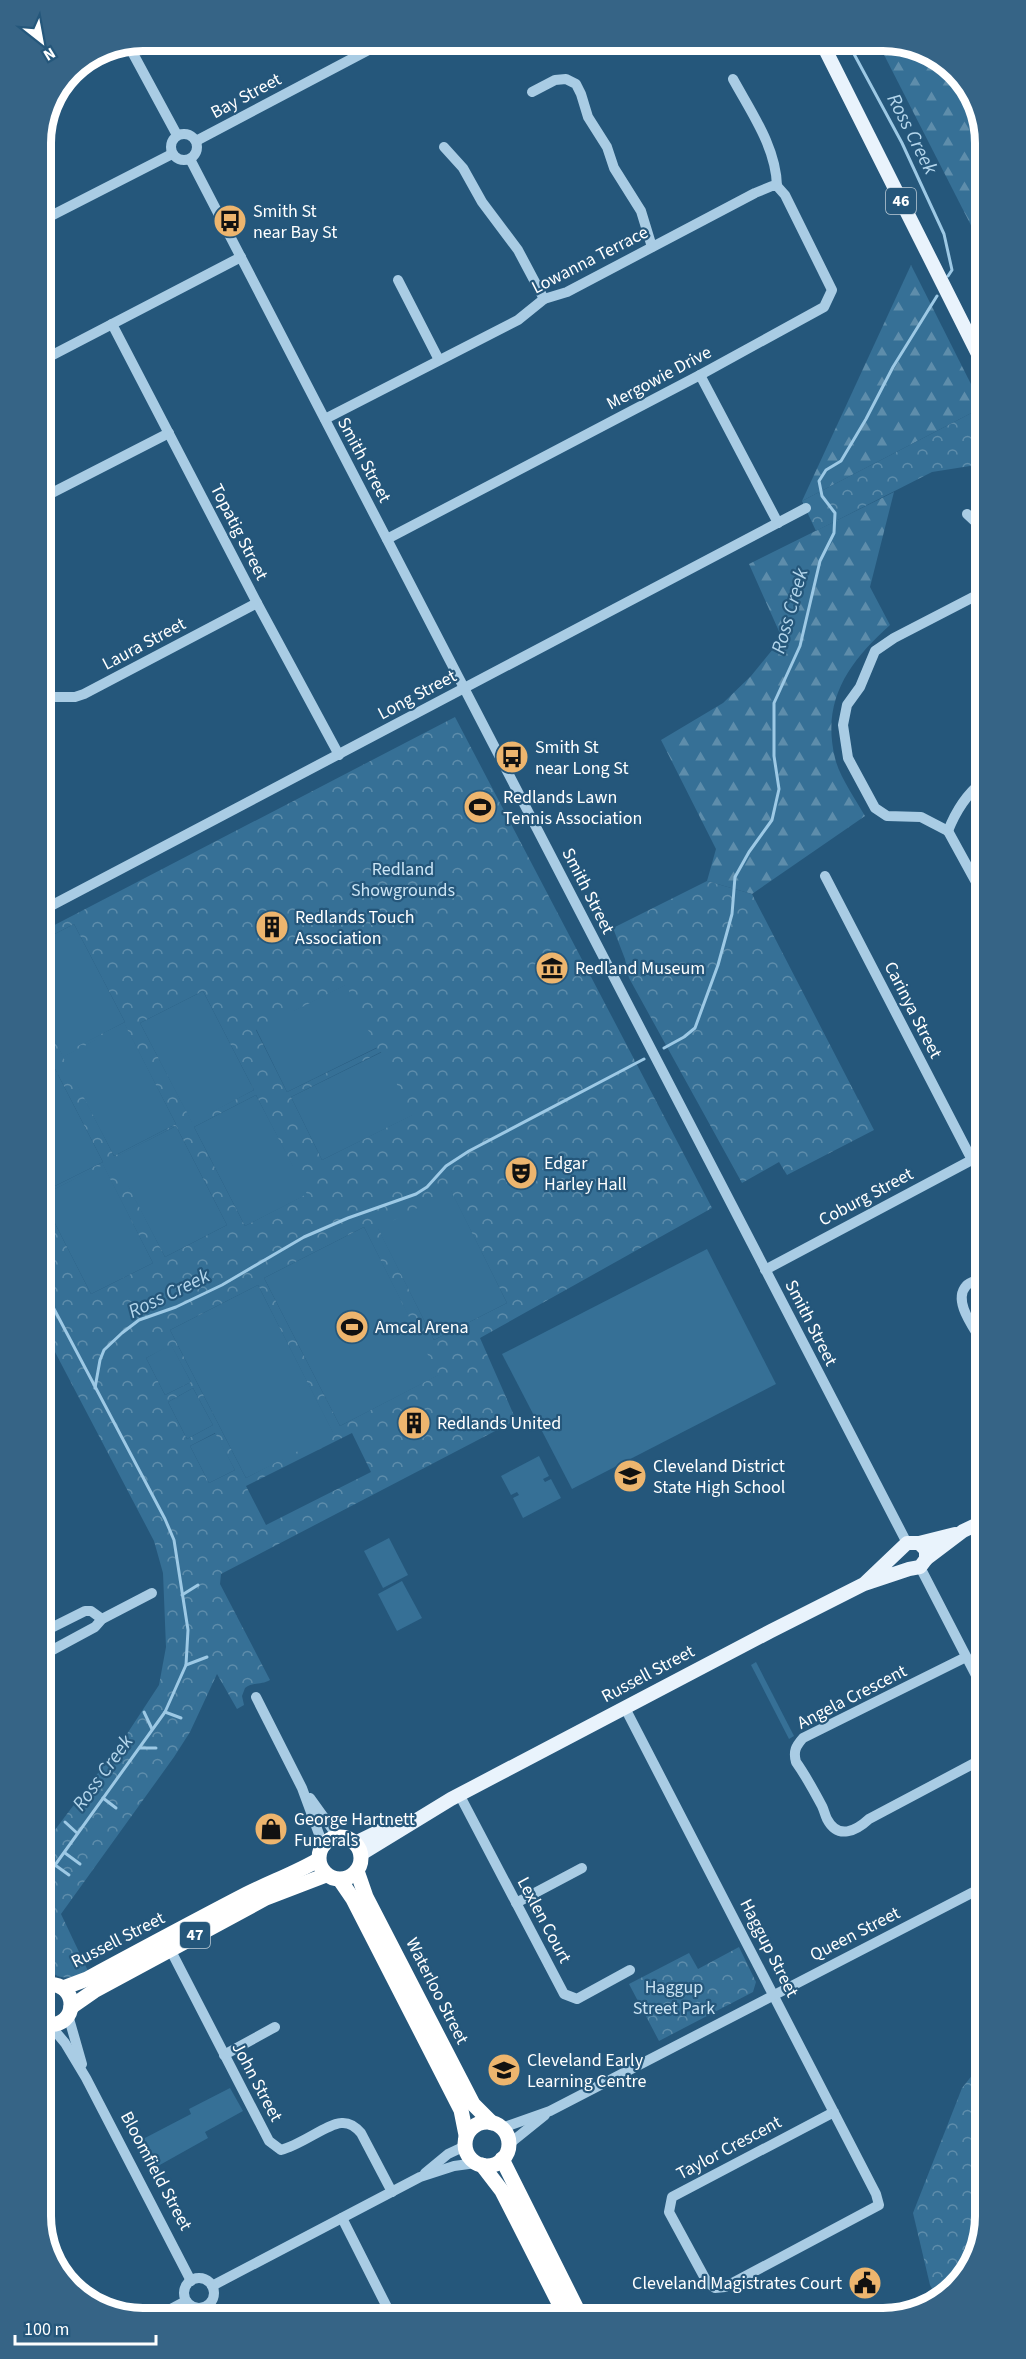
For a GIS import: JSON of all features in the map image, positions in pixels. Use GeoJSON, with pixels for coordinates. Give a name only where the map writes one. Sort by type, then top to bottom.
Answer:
{"type":"FeatureCollection","features":[{"type":"Feature","properties":{"kind":"highway"},"geometry":{"type":"LineString","coordinates":[[333,1877],[321,1869],[318,1860],[323,1845],[338,1837],[348,1838],[358,1848],[361,1863],[357,1871]]}},
{"type":"Feature","properties":{"kind":"highway","name":"Russell Street"},"geometry":{"type":"LineString","coordinates":[[52,1983],[87,1979],[273,1881],[293,1875],[318,1860]]}},
{"type":"Feature","properties":{"kind":"highway","name":"47"},"geometry":{"type":"LineString","coordinates":[[333,1877],[350,1877],[357,1871]]}},
{"type":"Feature","properties":{"kind":"highway","name":"Waterloo Street"},"geometry":{"type":"LineString","coordinates":[[357,1871],[366,1897],[473,2104],[497,2125]]}},
{"type":"Feature","properties":{"kind":"highway","name":"Russell Street"},"geometry":{"type":"LineString","coordinates":[[70,2011],[94,1991],[266,1898],[333,1877]]}},
{"type":"Feature","properties":{"kind":"highway","name":"Waterloo Street"},"geometry":{"type":"LineString","coordinates":[[333,1877],[353,1899],[461,2110],[466,2141]]}},
{"type":"Feature","properties":{"kind":"highway","name":"47"},"geometry":{"type":"LineString","coordinates":[[51,2024],[60,2022],[70,2011],[70,1996],[52,1983]]}},
{"type":"Feature","properties":{"kind":"highway"},"geometry":{"type":"LineString","coordinates":[[480,2123],[497,2125],[506,2132],[509,2144],[502,2159],[490,2166],[470,2159],[466,2141],[470,2130],[480,2123]]}},
{"type":"Feature","properties":{"kind":"highway"},"geometry":{"type":"LineString","coordinates":[[502,2159],[576,2308]]}},
{"type":"Feature","properties":{"kind":"highway"},"geometry":{"type":"LineString","coordinates":[[479,2164],[502,2191],[561,2308]]}},
{"type":"Feature","properties":{"kind":"main road","name":"46"},"geometry":{"type":"LineString","coordinates":[[825,51],[975,348]]}},
{"type":"Feature","properties":{"kind":"main road","name":"Russell Street"},"geometry":{"type":"LineString","coordinates":[[864,1584],[909,1546],[963,1531],[975,1525]]}},
{"type":"Feature","properties":{"kind":"main road","name":"Russell Street"},"geometry":{"type":"LineString","coordinates":[[358,1848],[864,1584],[918,1565],[963,1531]]}},
{"type":"Feature","properties":{"kind":"main road"},"geometry":{"type":"LineString","coordinates":[[909,1546],[926,1550],[918,1565],[902,1564],[909,1546]]}},
{"type":"Feature","properties":{"kind":"street","name":"Bay Street"},"geometry":{"type":"LineString","coordinates":[[196,141],[367,51]]}},
{"type":"Feature","properties":{"kind":"street"},"geometry":{"type":"LineString","coordinates":[[132,52],[177,135]]}},
{"type":"Feature","properties":{"kind":"street"},"geometry":{"type":"LineString","coordinates":[[532,92],[555,80],[566,79],[576,84],[588,117],[607,147],[614,168],[640,211],[652,247]]}},
{"type":"Feature","properties":{"kind":"street"},"geometry":{"type":"LineString","coordinates":[[733,79],[763,134],[774,166],[777,186]]}},
{"type":"Feature","properties":{"kind":"street"},"geometry":{"type":"LineString","coordinates":[[186,134],[196,141],[196,151],[190,159],[180,160],[172,154],[171,143],[177,135],[186,134]]}},
{"type":"Feature","properties":{"kind":"street"},"geometry":{"type":"LineString","coordinates":[[444,147],[462,168],[482,202],[518,250],[544,299]]}},
{"type":"Feature","properties":{"kind":"street"},"geometry":{"type":"LineString","coordinates":[[51,216],[172,154]]}},
{"type":"Feature","properties":{"kind":"street","name":"Smith Street"},"geometry":{"type":"LineString","coordinates":[[190,159],[909,1546]]}},
{"type":"Feature","properties":{"kind":"street","name":"Lowanna Terrace"},"geometry":{"type":"LineString","coordinates":[[324,419],[518,320],[544,299],[567,292],[755,193],[777,186]]}},
{"type":"Feature","properties":{"kind":"street","name":"Mergowie Drive"},"geometry":{"type":"LineString","coordinates":[[387,538],[700,375],[824,307],[832,290],[785,195],[777,186]]}},
{"type":"Feature","properties":{"kind":"street"},"geometry":{"type":"LineString","coordinates":[[51,356],[241,257]]}},
{"type":"Feature","properties":{"kind":"street"},"geometry":{"type":"LineString","coordinates":[[398,280],[439,360]]}},
{"type":"Feature","properties":{"kind":"street","name":"Topatig Street"},"geometry":{"type":"LineString","coordinates":[[112,324],[339,755]]}},
{"type":"Feature","properties":{"kind":"street"},"geometry":{"type":"LineString","coordinates":[[700,375],[778,523]]}},
{"type":"Feature","properties":{"kind":"street"},"geometry":{"type":"LineString","coordinates":[[51,493],[169,433]]}},
{"type":"Feature","properties":{"kind":"street","name":"Long Street"},"geometry":{"type":"LineString","coordinates":[[51,906],[806,508]]}},
{"type":"Feature","properties":{"kind":"street"},"geometry":{"type":"LineString","coordinates":[[967,514],[975,521]]}},
{"type":"Feature","properties":{"kind":"street"},"geometry":{"type":"LineString","coordinates":[[975,596],[894,638],[875,651],[860,687],[847,705],[843,725],[848,758],[875,808],[887,816],[921,818],[948,831],[975,880]]}},
{"type":"Feature","properties":{"kind":"street","name":"Laura Street"},"geometry":{"type":"LineString","coordinates":[[51,697],[75,697],[84,694],[257,603]]}},
{"type":"Feature","properties":{"kind":"street"},"geometry":{"type":"LineString","coordinates":[[948,831],[953,819],[975,787]]}},
{"type":"Feature","properties":{"kind":"street","name":"Carinya Street"},"geometry":{"type":"LineString","coordinates":[[825,876],[972,1160]]}},
{"type":"Feature","properties":{"kind":"street","name":"Coburg Street"},"geometry":{"type":"LineString","coordinates":[[765,1270],[975,1158]]}},
{"type":"Feature","properties":{"kind":"street"},"geometry":{"type":"LineString","coordinates":[[975,1282],[967,1285],[961,1295],[963,1306],[975,1329]]}},
{"type":"Feature","properties":{"kind":"street"},"geometry":{"type":"LineString","coordinates":[[918,1565],[975,1674]]}},
{"type":"Feature","properties":{"kind":"street"},"geometry":{"type":"LineString","coordinates":[[51,1651],[95,1627],[102,1619],[152,1593]]}},
{"type":"Feature","properties":{"kind":"street"},"geometry":{"type":"LineString","coordinates":[[51,1628],[85,1611],[91,1611],[102,1619]]}},
{"type":"Feature","properties":{"kind":"street","name":"Angela Crescent"},"geometry":{"type":"LineString","coordinates":[[966,1657],[803,1738],[796,1746],[794,1755],[824,1809],[827,1819],[836,1829],[843,1832],[853,1832],[869,1819],[975,1763]]}},
{"type":"Feature","properties":{"kind":"street"},"geometry":{"type":"LineString","coordinates":[[256,1697],[302,1788],[323,1845]]}},
{"type":"Feature","properties":{"kind":"street","name":"Haggup Street"},"geometry":{"type":"LineString","coordinates":[[626,1708],[775,1994],[876,2194],[879,2205]]}},
{"type":"Feature","properties":{"kind":"street"},"geometry":{"type":"LineString","coordinates":[[302,1788],[338,1837]]}},
{"type":"Feature","properties":{"kind":"street","name":"Lexlen Court"},"geometry":{"type":"LineString","coordinates":[[455,1797],[516,1903],[564,1994],[577,1999],[586,1996],[630,1970]]}},
{"type":"Feature","properties":{"kind":"street"},"geometry":{"type":"LineString","coordinates":[[516,1903],[582,1868]]}},
{"type":"Feature","properties":{"kind":"street","name":"Queen Street"},"geometry":{"type":"LineString","coordinates":[[509,2144],[550,2111],[975,1891]]}},
{"type":"Feature","properties":{"kind":"street","name":"John Street"},"geometry":{"type":"LineString","coordinates":[[170,1949],[269,2141],[281,2150],[294,2147],[341,2122],[354,2125],[362,2133],[392,2192]]}},
{"type":"Feature","properties":{"kind":"street","name":"Bloomfield Street"},"geometry":{"type":"LineString","coordinates":[[70,2011],[86,2078]]}},
{"type":"Feature","properties":{"kind":"street","name":"Bloomfield Street"},"geometry":{"type":"LineString","coordinates":[[51,2027],[65,2043],[86,2078],[191,2281]]}},
{"type":"Feature","properties":{"kind":"street"},"geometry":{"type":"LineString","coordinates":[[224,2055],[275,2027]]}},
{"type":"Feature","properties":{"kind":"street","name":"Queen Street"},"geometry":{"type":"LineString","coordinates":[[497,2125],[550,2111]]}},
{"type":"Feature","properties":{"kind":"street","name":"Taylor Crescent"},"geometry":{"type":"LineString","coordinates":[[834,2112],[681,2191],[672,2197],[669,2211],[707,2282],[715,2288],[725,2287],[879,2205]]}},
{"type":"Feature","properties":{"kind":"street"},"geometry":{"type":"LineString","coordinates":[[420,2177],[466,2141]]}},
{"type":"Feature","properties":{"kind":"street"},"geometry":{"type":"LineString","coordinates":[[212,2286],[420,2177],[454,2166],[479,2164]]}},
{"type":"Feature","properties":{"kind":"street"},"geometry":{"type":"LineString","coordinates":[[342,2218],[388,2308]]}},
{"type":"Feature","properties":{"kind":"street"},"geometry":{"type":"LineString","coordinates":[[205,2280],[212,2286],[214,2296],[205,2307],[197,2308],[186,2301],[184,2292],[191,2281],[205,2280]]}},
{"type":"Feature","properties":{"kind":"street"},"geometry":{"type":"LineString","coordinates":[[173,2308],[186,2301]]}},
{"type":"Feature","properties":{"kind":"green space"},"geometry":{"type":"Polygon","coordinates":[[[882,51],[907,54],[929,63],[948,78],[963,97],[974,131],[975,233],[882,51]]]}},
{"type":"Feature","properties":{"kind":"green space"},"geometry":{"type":"Polygon","coordinates":[[[911,265],[975,392],[975,411],[802,501],[911,265]]]}},
{"type":"Feature","properties":{"kind":"green space"},"geometry":{"type":"Polygon","coordinates":[[[975,411],[975,468],[970,466],[932,472],[816,531],[802,501],[975,411]]]}},
{"type":"Feature","properties":{"kind":"green space"},"geometry":{"type":"Polygon","coordinates":[[[894,492],[870,587],[890,625],[862,653],[851,668],[835,700],[832,718],[832,737],[837,765],[865,816],[752,894],[707,881],[716,849],[661,740],[723,703],[751,676],[782,638],[749,564],[894,492]]]}},
{"type":"Feature","properties":{"kind":"green space","name":"Redland Showgrounds"},"geometry":{"type":"Polygon","coordinates":[[[455,717],[712,1208],[480,1338],[516,1420],[221,1574],[220,1584],[270,1680],[245,1688],[242,1696],[244,1705],[237,1709],[217,1674],[190,1732],[174,1757],[61,1914],[88,1971],[64,1978],[51,1971],[51,1835],[123,1740],[159,1685],[166,1647],[163,1573],[154,1541],[51,1344],[51,1216],[91,1294],[153,1263],[103,1165],[51,1191],[51,1188],[103,1162],[51,1063],[51,1033],[62,1054],[125,1022],[74,924],[51,936],[51,927],[455,717]],[[346,985],[256,1030],[287,1092],[377,1048],[346,985]],[[203,991],[140,1023],[192,1122],[254,1090],[203,991]],[[125,1025],[63,1057],[114,1156],[176,1124],[125,1025]],[[381,1052],[291,1097],[322,1160],[412,1115],[381,1052]],[[256,1095],[194,1127],[245,1226],[307,1194],[256,1095]],[[176,1126],[114,1158],[165,1257],[227,1225],[176,1126]],[[451,1191],[378,1228],[434,1340],[507,1303],[451,1191]],[[364,1227],[264,1278],[340,1426],[438,1375],[364,1227]],[[258,1285],[170,1330],[246,1478],[333,1433],[258,1285]],[[171,1345],[146,1358],[165,1395],[191,1382],[171,1345]],[[193,1388],[168,1402],[187,1439],[213,1425],[193,1388]],[[215,1433],[190,1446],[209,1483],[235,1470],[215,1433]],[[352,1433],[246,1486],[266,1525],[371,1472],[352,1433]]]}},
{"type":"Feature","properties":{"kind":"green space"},"geometry":{"type":"Polygon","coordinates":[[[707,881],[752,894],[874,1130],[787,1175],[779,1162],[742,1183],[629,978],[625,959],[613,928],[707,881]]]}},
{"type":"Feature","properties":{"kind":"green space"},"geometry":{"type":"Polygon","coordinates":[[[74,924],[125,1022],[62,1055],[51,1034],[51,936],[74,924]]]}},
{"type":"Feature","properties":{"kind":"green space"},"geometry":{"type":"Polygon","coordinates":[[[347,984],[378,1047],[287,1092],[256,1029],[347,984]]]}},
{"type":"Feature","properties":{"kind":"green space"},"geometry":{"type":"Polygon","coordinates":[[[203,991],[254,1090],[192,1123],[140,1023],[203,991]]]}},
{"type":"Feature","properties":{"kind":"green space"},"geometry":{"type":"Polygon","coordinates":[[[125,1024],[176,1124],[114,1156],[62,1057],[125,1024]]]}},
{"type":"Feature","properties":{"kind":"green space"},"geometry":{"type":"Polygon","coordinates":[[[382,1052],[413,1115],[322,1160],[291,1097],[382,1052]]]}},
{"type":"Feature","properties":{"kind":"green space"},"geometry":{"type":"Polygon","coordinates":[[[51,1063],[103,1162],[51,1188],[51,1063]]]}},
{"type":"Feature","properties":{"kind":"green space"},"geometry":{"type":"Polygon","coordinates":[[[256,1095],[308,1194],[245,1226],[194,1127],[256,1095]]]}},
{"type":"Feature","properties":{"kind":"green space"},"geometry":{"type":"Polygon","coordinates":[[[176,1126],[227,1225],[165,1257],[113,1158],[176,1126]]]}},
{"type":"Feature","properties":{"kind":"green space"},"geometry":{"type":"Polygon","coordinates":[[[103,1164],[153,1263],[91,1294],[51,1216],[51,1191],[103,1164]]]}},
{"type":"Feature","properties":{"kind":"green space"},"geometry":{"type":"Polygon","coordinates":[[[451,1190],[507,1303],[434,1340],[377,1227],[451,1190]]]}},
{"type":"Feature","properties":{"kind":"green space","name":"Amcal Arena"},"geometry":{"type":"Polygon","coordinates":[[[364,1227],[439,1375],[340,1426],[264,1278],[364,1227]]]}},
{"type":"Feature","properties":{"kind":"green space"},"geometry":{"type":"Polygon","coordinates":[[[707,1249],[776,1384],[572,1489],[502,1354],[707,1249]]]}},
{"type":"Feature","properties":{"kind":"green space"},"geometry":{"type":"Polygon","coordinates":[[[258,1285],[334,1434],[246,1478],[170,1330],[258,1285]]]}},
{"type":"Feature","properties":{"kind":"green space"},"geometry":{"type":"Polygon","coordinates":[[[171,1344],[191,1382],[165,1395],[146,1358],[171,1344]]]}},
{"type":"Feature","properties":{"kind":"green space"},"geometry":{"type":"Polygon","coordinates":[[[193,1388],[213,1425],[187,1439],[168,1402],[193,1388]]]}},
{"type":"Feature","properties":{"kind":"green space"},"geometry":{"type":"Polygon","coordinates":[[[216,1433],[235,1470],[209,1483],[190,1446],[216,1433]]]}},
{"type":"Feature","properties":{"kind":"green space"},"geometry":{"type":"Polygon","coordinates":[[[539,1456],[549,1476],[543,1479],[545,1482],[551,1479],[561,1498],[523,1518],[513,1498],[519,1495],[517,1492],[511,1495],[501,1476],[539,1456]]]}},
{"type":"Feature","properties":{"kind":"green space"},"geometry":{"type":"Polygon","coordinates":[[[389,1538],[408,1575],[383,1588],[364,1551],[389,1538]]]}},
{"type":"Feature","properties":{"kind":"green space"},"geometry":{"type":"Polygon","coordinates":[[[402,1581],[422,1618],[397,1631],[378,1594],[402,1581]]]}},
{"type":"Feature","properties":{"kind":"green space"},"geometry":{"type":"Polygon","coordinates":[[[756,1662],[794,1736],[789,1739],[751,1665],[756,1662]]]}},
{"type":"Feature","properties":{"kind":"green space","name":"Haggup Street Park"},"geometry":{"type":"Polygon","coordinates":[[[739,1947],[756,1982],[753,1992],[659,2041],[629,1984],[689,1953],[698,1969],[739,1947]]]}},
{"type":"Feature","properties":{"kind":"green space"},"geometry":{"type":"Polygon","coordinates":[[[975,2072],[974,2228],[970,2245],[956,2272],[934,2292],[930,2285],[913,2213],[962,2088],[975,2072]]]}},
{"type":"Feature","properties":{"kind":"green space"},"geometry":{"type":"Polygon","coordinates":[[[230,2088],[243,2111],[205,2132],[208,2138],[158,2166],[143,2139],[191,2114],[189,2109],[230,2088]]]}},
{"type":"Feature","properties":{"kind":"waterway","name":"Ross Creek"},"geometry":{"type":"LineString","coordinates":[[852,51],[902,143],[944,234],[952,270],[948,276]]}},
{"type":"Feature","properties":{"kind":"waterway","name":"Ross Creek"},"geometry":{"type":"LineString","coordinates":[[664,1048],[695,1028],[718,965],[732,914],[735,877],[749,852],[772,820],[779,789],[774,756],[774,703],[800,646],[820,561],[834,533],[835,513],[822,496],[819,481],[826,470],[841,461],[893,367],[937,296]]}},
{"type":"Feature","properties":{"kind":"waterway","name":"Ross Creek"},"geometry":{"type":"LineString","coordinates":[[95,1388],[104,1350],[139,1320],[176,1307],[222,1285],[304,1237],[348,1218],[416,1194],[427,1187],[446,1166],[469,1151],[644,1059]]}},
{"type":"Feature","properties":{"kind":"waterway","name":"Ross Creek"},"geometry":{"type":"LineString","coordinates":[[51,1303],[174,1540],[188,1630],[186,1665],[165,1712],[51,1871]]}},
{"type":"Feature","properties":{"kind":"waterway"},"geometry":{"type":"LineString","coordinates":[[182,1595],[198,1585]]}},
{"type":"Feature","properties":{"kind":"waterway"},"geometry":{"type":"LineString","coordinates":[[186,1665],[207,1657]]}},
{"type":"Feature","properties":{"kind":"waterway"},"geometry":{"type":"LineString","coordinates":[[144,1712],[152,1729]]}},
{"type":"Feature","properties":{"kind":"waterway"},"geometry":{"type":"LineString","coordinates":[[165,1712],[181,1718]]}},
{"type":"Feature","properties":{"kind":"waterway"},"geometry":{"type":"LineString","coordinates":[[140,1748],[156,1748]]}},
{"type":"Feature","properties":{"kind":"waterway"},"geometry":{"type":"LineString","coordinates":[[103,1798],[116,1808]]}},
{"type":"Feature","properties":{"kind":"waterway"},"geometry":{"type":"LineString","coordinates":[[65,1822],[77,1833]]}},
{"type":"Feature","properties":{"kind":"waterway"},"geometry":{"type":"LineString","coordinates":[[65,1853],[80,1864]]}},
{"type":"Feature","properties":{"kind":"waterway"},"geometry":{"type":"LineString","coordinates":[[55,1865],[69,1875]]}},
{"type":"Feature","properties":{"kind":"place","name":"Smith St near Bay St"},"geometry":{"type":"Point","coordinates":[230,221]}},
{"type":"Feature","properties":{"kind":"place","name":"Smith St near Long St"},"geometry":{"type":"Point","coordinates":[512,757]}},
{"type":"Feature","properties":{"kind":"place","name":"Redlands Lawn Tennis Association"},"geometry":{"type":"Point","coordinates":[480,807]}},
{"type":"Feature","properties":{"kind":"place","name":"Redlands Touch Association"},"geometry":{"type":"Point","coordinates":[272,927]}},
{"type":"Feature","properties":{"kind":"place","name":"Redland Museum"},"geometry":{"type":"Point","coordinates":[552,968]}},
{"type":"Feature","properties":{"kind":"place","name":"Edgar Harley Hall"},"geometry":{"type":"Point","coordinates":[521,1173]}},
{"type":"Feature","properties":{"kind":"place","name":"Amcal Arena"},"geometry":{"type":"Point","coordinates":[352,1327]}},
{"type":"Feature","properties":{"kind":"place","name":"Redlands United"},"geometry":{"type":"Point","coordinates":[414,1423]}},
{"type":"Feature","properties":{"kind":"place","name":"Cleveland District State High School"},"geometry":{"type":"Point","coordinates":[630,1476]}},
{"type":"Feature","properties":{"kind":"place","name":"George Hartnett Funerals"},"geometry":{"type":"Point","coordinates":[271,1829]}},
{"type":"Feature","properties":{"kind":"place","name":"Cleveland Early Learning Centre"},"geometry":{"type":"Point","coordinates":[504,2070]}},
{"type":"Feature","properties":{"kind":"place","name":"Cleveland Magistrates Court"},"geometry":{"type":"Point","coordinates":[865,2283]}}]}
